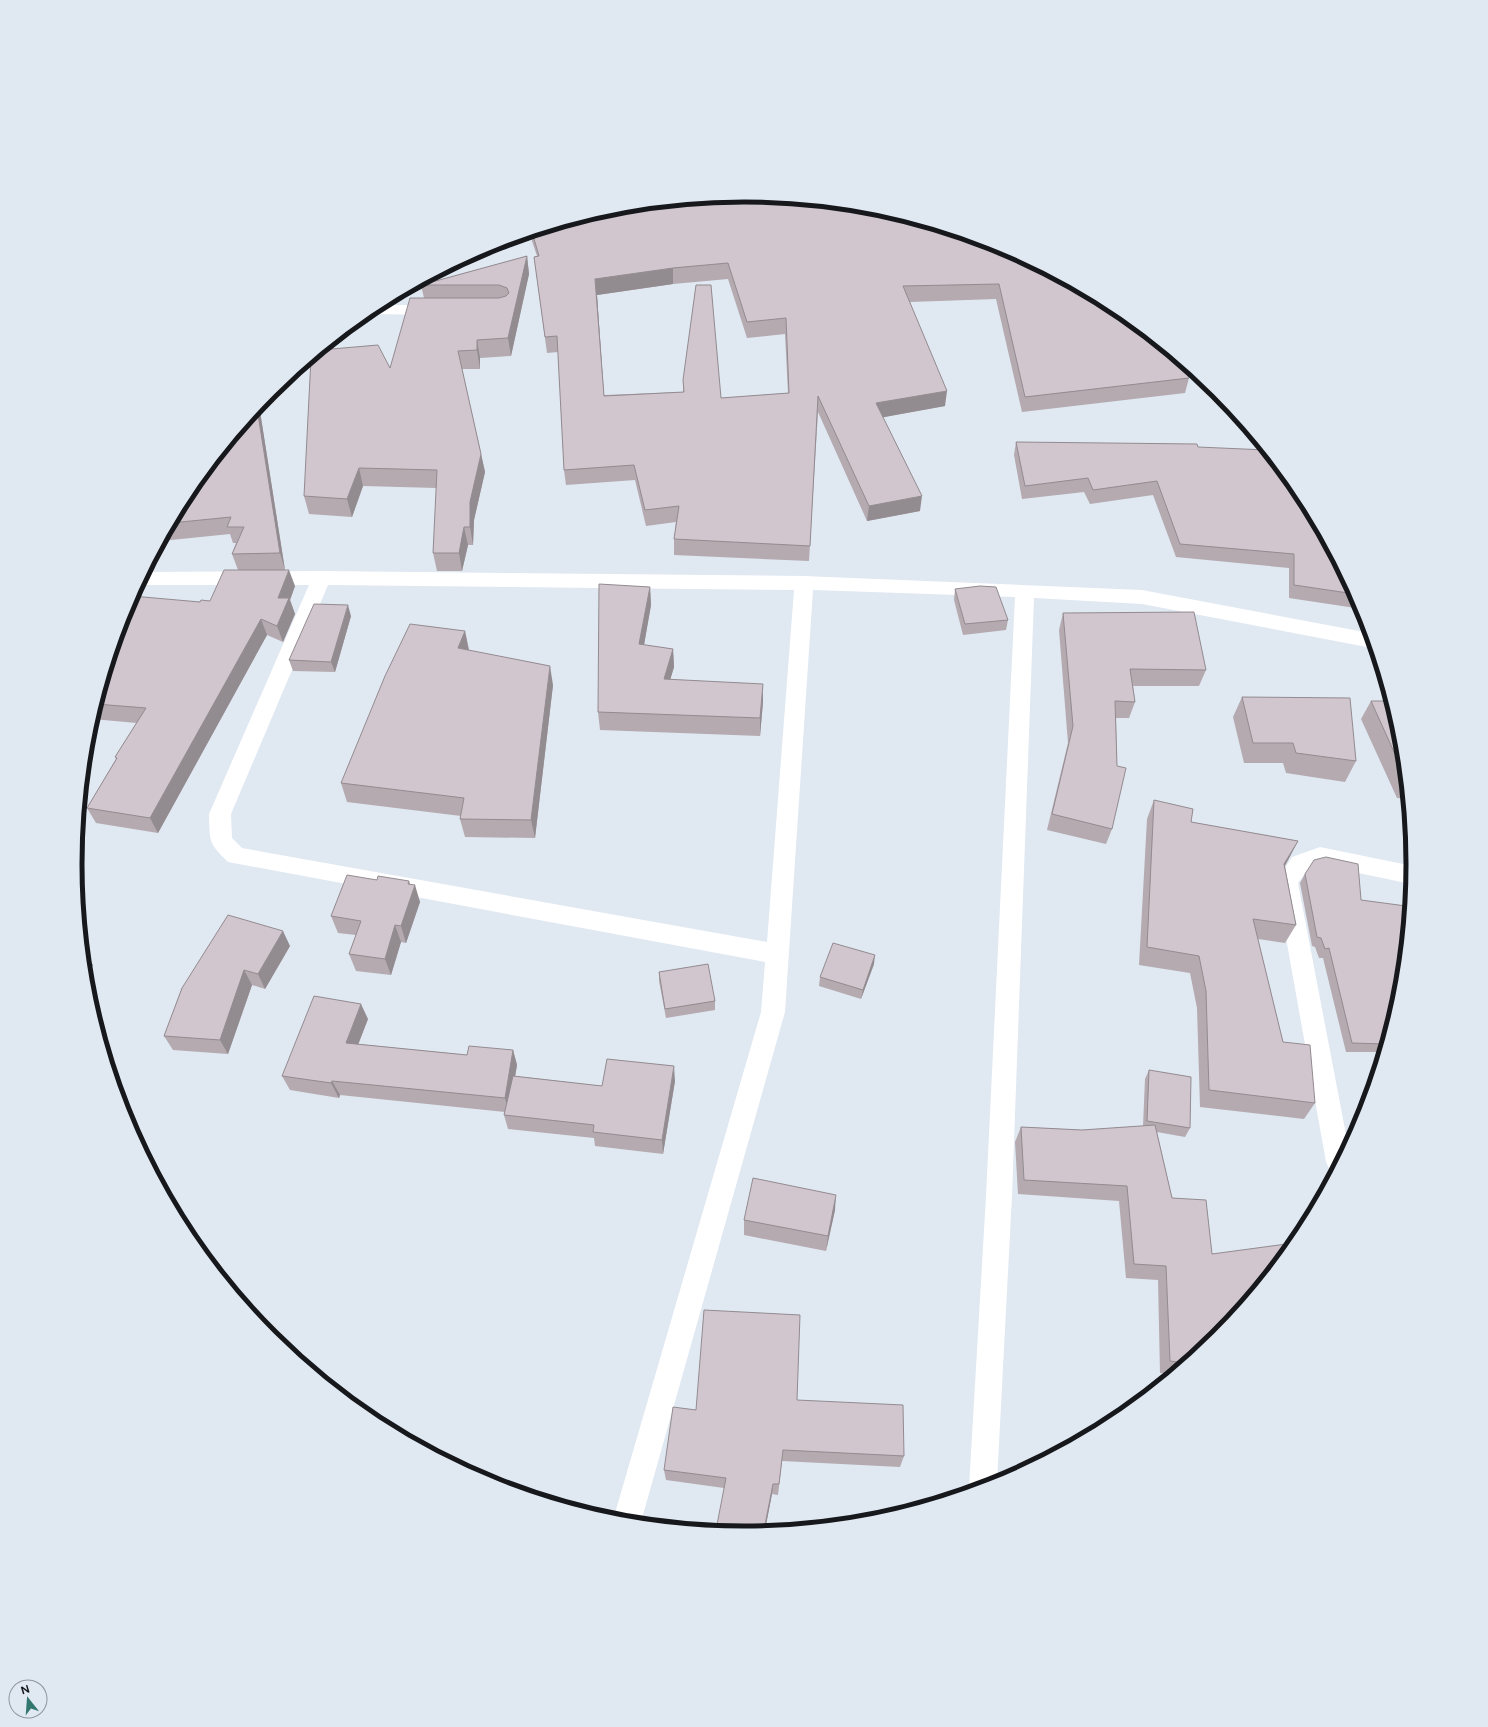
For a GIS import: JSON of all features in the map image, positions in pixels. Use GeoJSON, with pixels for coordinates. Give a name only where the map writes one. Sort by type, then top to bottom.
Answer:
{"type":"FeatureCollection","features":[{"type":"Feature","properties":{"kind":"street"},"geometry":{"type":"LineString","coordinates":[[381,310],[455,310]]}},
{"type":"Feature","properties":{"kind":"street"},"geometry":{"type":"LineString","coordinates":[[146,579],[321,578],[804,583],[1025,591],[1142,597],[1366,637]]}},
{"type":"Feature","properties":{"kind":"street"},"geometry":{"type":"LineString","coordinates":[[321,578],[220,814],[221,841],[236,856],[777,954]]}},
{"type":"Feature","properties":{"kind":"street"},"geometry":{"type":"LineString","coordinates":[[629,1515],[773,1012],[804,583]]}},
{"type":"Feature","properties":{"kind":"street"},"geometry":{"type":"LineString","coordinates":[[982,1480],[999,1196],[1025,591]]}},
{"type":"Feature","properties":{"kind":"street"},"geometry":{"type":"LineString","coordinates":[[1338,1156],[1287,882],[1300,863],[1320,856],[1406,875]]}},
{"type":"Feature","properties":{"kind":"building"},"geometry":{"type":"Polygon","coordinates":[[[701,203],[787,203],[830,207],[873,214],[915,224],[957,237],[997,252],[1037,270],[1075,290],[1112,313],[1147,338],[1186,372],[1189,378],[1025,397],[999,284],[903,286],[947,391],[876,403],[922,496],[869,506],[818,396],[810,546],[674,539],[679,506],[645,510],[634,465],[564,470],[557,336],[545,337],[534,257],[539,256],[533,236],[573,224],[615,214],[658,207],[701,203]],[[728,263],[673,268],[595,279],[604,396],[684,392],[683,380],[696,285],[711,285],[721,398],[789,393],[786,318],[747,322],[728,263]]]}},
{"type":"Feature","properties":{"kind":"building"},"geometry":{"type":"Polygon","coordinates":[[[527,256],[508,338],[477,340],[477,350],[458,351],[481,454],[470,502],[470,527],[464,527],[459,553],[433,553],[437,470],[359,468],[347,499],[304,496],[311,364],[328,349],[378,345],[390,368],[410,298],[499,298],[506,296],[509,293],[507,288],[499,285],[422,285],[527,256]]]}},
{"type":"Feature","properties":{"kind":"building"},"geometry":{"type":"Polygon","coordinates":[[[258,414],[280,553],[232,554],[244,527],[227,527],[231,517],[177,522],[219,460],[258,414]]]}},
{"type":"Feature","properties":{"kind":"building"},"geometry":{"type":"Polygon","coordinates":[[[1016,442],[1197,444],[1198,447],[1261,450],[1294,496],[1317,532],[1348,593],[1294,585],[1294,554],[1180,544],[1157,481],[1093,490],[1088,478],[1025,486],[1016,442]]]}},
{"type":"Feature","properties":{"kind":"building"},"geometry":{"type":"Polygon","coordinates":[[[224,570],[289,570],[278,598],[289,598],[277,626],[261,619],[150,818],[87,808],[117,758],[115,757],[146,708],[102,704],[117,651],[138,597],[200,602],[201,600],[210,601],[224,570]]]}},
{"type":"Feature","properties":{"kind":"building"},"geometry":{"type":"Polygon","coordinates":[[[599,584],[650,587],[639,644],[673,649],[664,679],[763,684],[760,718],[598,712],[599,584]]]}},
{"type":"Feature","properties":{"kind":"building"},"geometry":{"type":"Polygon","coordinates":[[[980,586],[996,587],[1008,620],[965,624],[955,589],[980,586]]]}},
{"type":"Feature","properties":{"kind":"building"},"geometry":{"type":"Polygon","coordinates":[[[314,604],[348,605],[331,662],[289,660],[314,604]]]}},
{"type":"Feature","properties":{"kind":"building"},"geometry":{"type":"Polygon","coordinates":[[[1194,612],[1206,670],[1130,669],[1135,702],[1115,701],[1117,766],[1126,768],[1112,829],[1052,814],[1073,726],[1063,613],[1194,612]]]}},
{"type":"Feature","properties":{"kind":"building"},"geometry":{"type":"Polygon","coordinates":[[[410,624],[465,631],[458,648],[550,666],[531,820],[460,819],[464,798],[341,783],[385,676],[410,624]]]}},
{"type":"Feature","properties":{"kind":"building"},"geometry":{"type":"Polygon","coordinates":[[[1242,697],[1350,698],[1356,761],[1296,753],[1293,743],[1253,743],[1242,697]]]}},
{"type":"Feature","properties":{"kind":"building"},"geometry":{"type":"Polygon","coordinates":[[[1371,701],[1385,701],[1397,758],[1371,701]]]}},
{"type":"Feature","properties":{"kind":"building"},"geometry":{"type":"Polygon","coordinates":[[[1154,800],[1193,809],[1191,822],[1298,841],[1284,864],[1296,925],[1253,919],[1283,1042],[1310,1045],[1315,1103],[1209,1090],[1206,991],[1199,956],[1147,947],[1154,800]]]}},
{"type":"Feature","properties":{"kind":"building"},"geometry":{"type":"Polygon","coordinates":[[[1326,857],[1358,864],[1361,900],[1405,906],[1393,993],[1380,1044],[1352,1043],[1329,948],[1325,949],[1321,938],[1317,937],[1305,874],[1314,860],[1326,857]]]}},
{"type":"Feature","properties":{"kind":"building"},"geometry":{"type":"Polygon","coordinates":[[[347,875],[377,880],[378,876],[409,881],[408,884],[415,885],[401,926],[395,925],[385,959],[349,954],[361,921],[331,916],[347,875]]]}},
{"type":"Feature","properties":{"kind":"building"},"geometry":{"type":"Polygon","coordinates":[[[228,915],[283,931],[258,974],[244,970],[220,1040],[164,1036],[182,988],[228,915]]]}},
{"type":"Feature","properties":{"kind":"building"},"geometry":{"type":"Polygon","coordinates":[[[833,943],[875,955],[863,990],[820,977],[833,943]]]}},
{"type":"Feature","properties":{"kind":"building"},"geometry":{"type":"Polygon","coordinates":[[[708,964],[715,1001],[665,1009],[659,972],[708,964]]]}},
{"type":"Feature","properties":{"kind":"building"},"geometry":{"type":"Polygon","coordinates":[[[314,996],[361,1004],[346,1043],[467,1055],[469,1046],[513,1050],[505,1098],[332,1081],[331,1083],[282,1076],[314,996]]]}},
{"type":"Feature","properties":{"kind":"building"},"geometry":{"type":"Polygon","coordinates":[[[607,1059],[674,1066],[662,1140],[593,1132],[594,1125],[504,1115],[513,1076],[602,1086],[607,1059]]]}},
{"type":"Feature","properties":{"kind":"building"},"geometry":{"type":"Polygon","coordinates":[[[1149,1070],[1191,1077],[1190,1128],[1147,1121],[1149,1070]]]}},
{"type":"Feature","properties":{"kind":"building"},"geometry":{"type":"Polygon","coordinates":[[[1155,1125],[1172,1198],[1206,1200],[1212,1254],[1285,1244],[1269,1267],[1242,1300],[1212,1332],[1179,1362],[1170,1361],[1166,1266],[1134,1264],[1127,1186],[1024,1180],[1021,1127],[1082,1130],[1155,1125]]]}},
{"type":"Feature","properties":{"kind":"building"},"geometry":{"type":"Polygon","coordinates":[[[753,1178],[836,1195],[828,1236],[744,1220],[753,1178]]]}},
{"type":"Feature","properties":{"kind":"building"},"geometry":{"type":"Polygon","coordinates":[[[704,1310],[800,1315],[797,1400],[903,1405],[904,1456],[783,1450],[779,1484],[773,1484],[765,1525],[717,1525],[726,1478],[664,1470],[673,1407],[696,1410],[704,1310]]]}}]}
